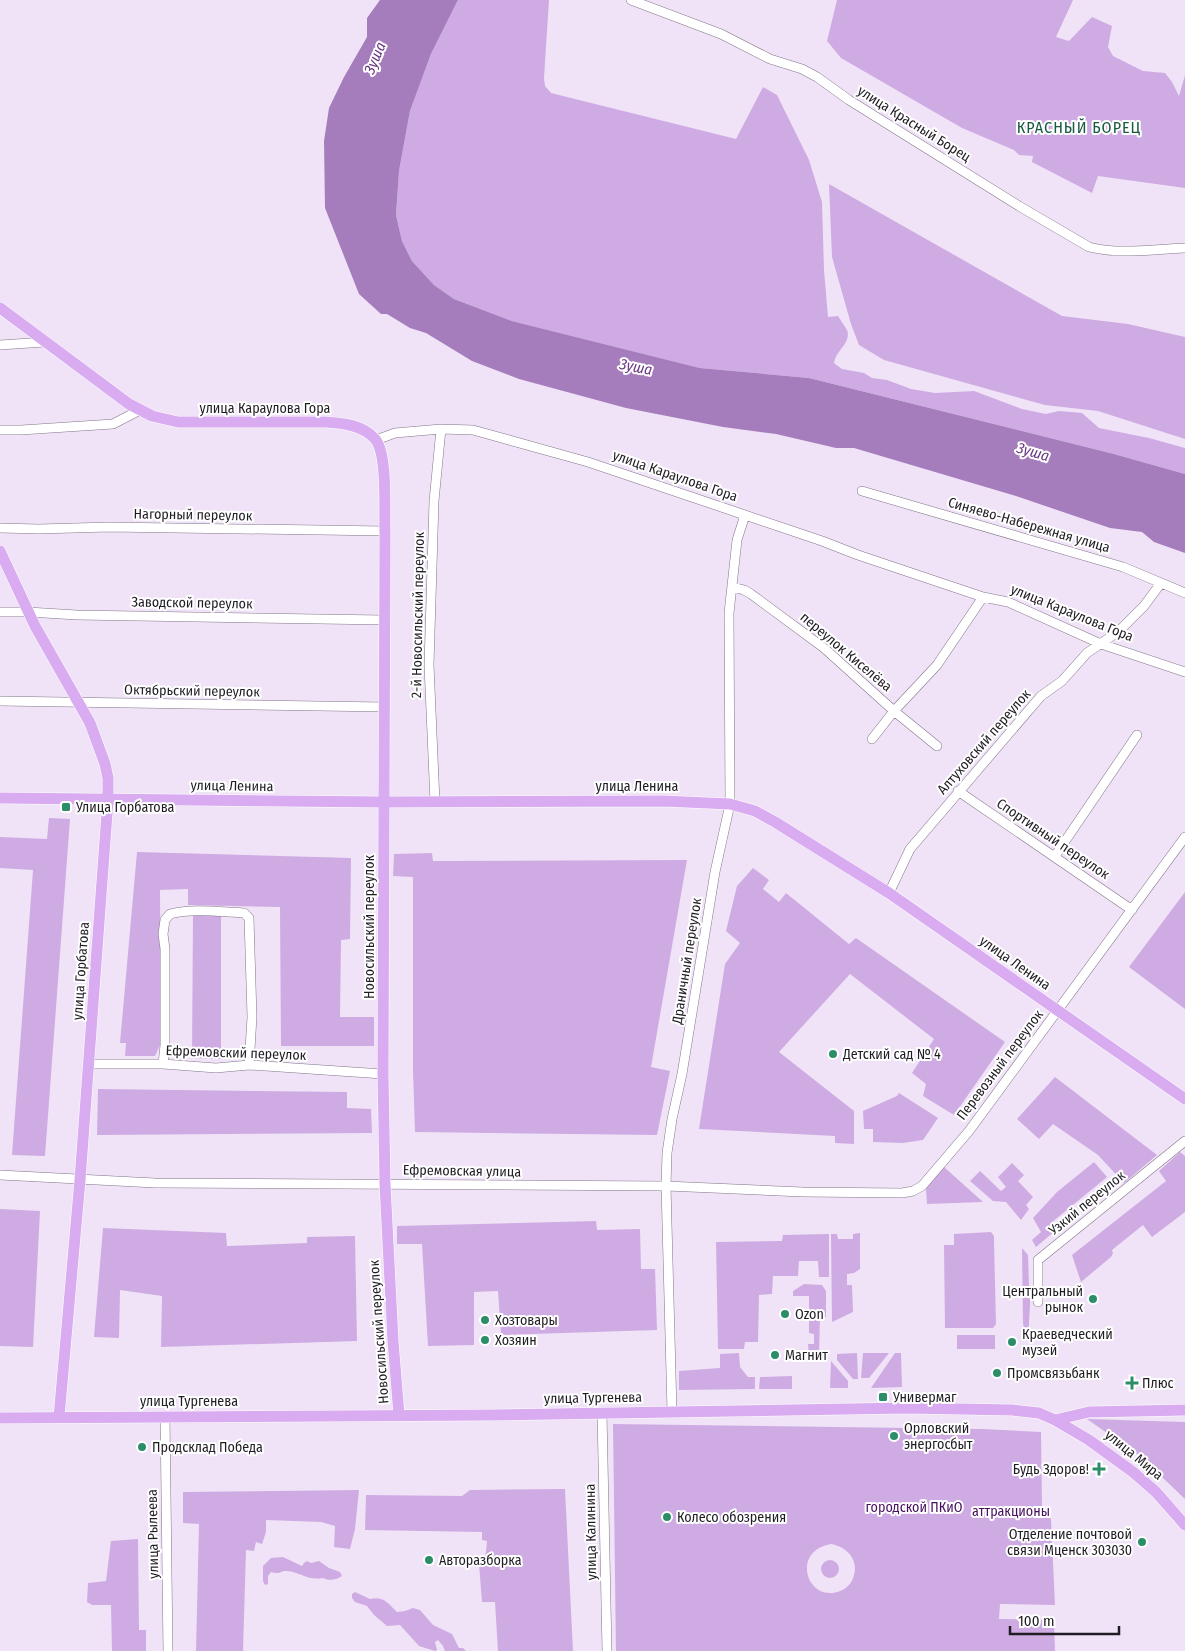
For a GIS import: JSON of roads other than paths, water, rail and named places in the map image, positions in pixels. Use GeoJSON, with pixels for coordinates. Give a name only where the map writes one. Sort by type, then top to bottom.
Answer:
{"type":"FeatureCollection","features":[{"type":"Feature","properties":{"kind":"main road","name":"улица Караулова Гора"},"geometry":{"type":"LineString","coordinates":[[0,308],[116,396],[152,416],[178,422],[325,422],[346,424],[357,427],[376,440]]}},
{"type":"Feature","properties":{"kind":"main road","name":"Новосильский переулок"},"geometry":{"type":"LineString","coordinates":[[376,440],[383,456],[385,531],[383,1074],[385,1184],[393,1341],[399,1415]]}},
{"type":"Feature","properties":{"kind":"main road","name":"улица Горбатова"},"geometry":{"type":"LineString","coordinates":[[0,551],[28,612],[90,723],[103,756],[108,778],[89,1064],[59,1417]]}},
{"type":"Feature","properties":{"kind":"main road","name":"улица Ленина"},"geometry":{"type":"LineString","coordinates":[[0,798],[385,802],[663,801],[730,804],[755,811],[775,822],[889,893],[1185,1098]]}},
{"type":"Feature","properties":{"kind":"main road","name":"улица Тургенева"},"geometry":{"type":"LineString","coordinates":[[0,1418],[602,1413],[907,1408],[1002,1410],[1039,1413],[1055,1420]]}},
{"type":"Feature","properties":{"kind":"main road"},"geometry":{"type":"LineString","coordinates":[[1055,1420],[1089,1412],[1185,1410]]}},
{"type":"Feature","properties":{"kind":"main road","name":"улица Мира"},"geometry":{"type":"LineString","coordinates":[[1055,1420],[1089,1440],[1132,1472],[1156,1492],[1185,1524]]}},
{"type":"Feature","properties":{"kind":"street","name":"улица Красный Борец"},"geometry":{"type":"LineString","coordinates":[[631,0],[721,34],[770,59],[817,77],[857,105],[1019,206],[1090,247],[1121,251],[1185,248]]}},
{"type":"Feature","properties":{"kind":"street"},"geometry":{"type":"LineString","coordinates":[[0,345],[45,342]]}},
{"type":"Feature","properties":{"kind":"street"},"geometry":{"type":"LineString","coordinates":[[0,430],[113,424],[140,410]]}},
{"type":"Feature","properties":{"kind":"street","name":"улица Караулова Гора"},"geometry":{"type":"LineString","coordinates":[[376,440],[395,433],[441,429],[473,430],[588,462],[983,598],[1008,602],[1101,644],[1185,672]]}},
{"type":"Feature","properties":{"kind":"street","name":"2-й Новосильский переулок"},"geometry":{"type":"LineString","coordinates":[[435,802],[429,665],[434,502],[441,429]]}},
{"type":"Feature","properties":{"kind":"street","name":"Синяево-Набережная улица"},"geometry":{"type":"LineString","coordinates":[[862,491],[1123,567],[1185,593]]}},
{"type":"Feature","properties":{"kind":"street","name":"Драничный переулок"},"geometry":{"type":"LineString","coordinates":[[672,1411],[666,1186],[667,1153],[715,872],[730,804],[729,613],[737,540],[744,515]]}},
{"type":"Feature","properties":{"kind":"street","name":"Нагорный переулок"},"geometry":{"type":"LineString","coordinates":[[0,528],[109,527],[385,531]]}},
{"type":"Feature","properties":{"kind":"street","name":"Алтуховский переулок"},"geometry":{"type":"LineString","coordinates":[[889,893],[910,849],[1041,696],[1062,681],[1087,653],[1119,631],[1144,606],[1161,583]]}},
{"type":"Feature","properties":{"kind":"street","name":"переулок Киселёва"},"geometry":{"type":"LineString","coordinates":[[733,588],[744,590],[751,594],[824,648],[894,711],[937,746]]}},
{"type":"Feature","properties":{"kind":"street"},"geometry":{"type":"LineString","coordinates":[[872,739],[894,711],[936,665],[983,598]]}},
{"type":"Feature","properties":{"kind":"street","name":"Заводской переулок"},"geometry":{"type":"LineString","coordinates":[[0,612],[384,620]]}},
{"type":"Feature","properties":{"kind":"street","name":"Октябрьский переулок"},"geometry":{"type":"LineString","coordinates":[[0,701],[384,707]]}},
{"type":"Feature","properties":{"kind":"street"},"geometry":{"type":"LineString","coordinates":[[1055,856],[1137,735]]}},
{"type":"Feature","properties":{"kind":"street","name":"Спортивный переулок"},"geometry":{"type":"LineString","coordinates":[[958,791],[1132,910]]}},
{"type":"Feature","properties":{"kind":"street","name":"Перевозный переулок"},"geometry":{"type":"LineString","coordinates":[[922,1186],[969,1131],[1185,837]]}},
{"type":"Feature","properties":{"kind":"street"},"geometry":{"type":"LineString","coordinates":[[164,1064],[165,949],[163,926],[170,914],[205,912],[244,913],[248,918],[252,1016],[249,1065]]}},
{"type":"Feature","properties":{"kind":"street","name":"Ефремовский переулок"},"geometry":{"type":"LineString","coordinates":[[89,1064],[164,1064],[216,1068],[249,1065],[383,1074]]}},
{"type":"Feature","properties":{"kind":"street","name":"Узкий переулок"},"geometry":{"type":"LineString","coordinates":[[1038,1302],[1038,1260],[1185,1141]]}},
{"type":"Feature","properties":{"kind":"street","name":"Ефремовская улица"},"geometry":{"type":"LineString","coordinates":[[0,1175],[155,1183],[666,1186],[802,1192],[902,1192],[922,1186]]}},
{"type":"Feature","properties":{"kind":"street","name":"улица Калинина"},"geometry":{"type":"LineString","coordinates":[[602,1413],[607,1651]]}},
{"type":"Feature","properties":{"kind":"street","name":"улица Рылеева"},"geometry":{"type":"LineString","coordinates":[[164,1416],[168,1651]]}},
{"type":"Feature","properties":{"kind":"water","name":"Зуша"},"geometry":{"type":"Polygon","coordinates":[[[380,0],[458,0],[431,54],[410,111],[399,171],[396,215],[402,241],[412,261],[434,285],[454,299],[512,321],[700,368],[809,378],[1114,454],[1185,474],[1185,553],[1154,542],[1142,532],[1110,528],[1016,496],[854,448],[836,448],[776,434],[723,427],[626,408],[519,379],[472,361],[426,333],[410,328],[387,314],[381,314],[359,294],[325,208],[324,141],[329,108],[367,37],[367,18],[380,0]]]}},
{"type":"Feature","properties":{"kind":"place","name":"Улица Горбатова"},"geometry":{"type":"Point","coordinates":[66,807]}},
{"type":"Feature","properties":{"kind":"place","name":"Детский сад № 4"},"geometry":{"type":"Point","coordinates":[833,1054]}},
{"type":"Feature","properties":{"kind":"place","name":"Центральный рынок"},"geometry":{"type":"Point","coordinates":[1093,1299]}},
{"type":"Feature","properties":{"kind":"place","name":"Ozon"},"geometry":{"type":"Point","coordinates":[785,1314]}},
{"type":"Feature","properties":{"kind":"place","name":"Хозтовары"},"geometry":{"type":"Point","coordinates":[485,1320]}},
{"type":"Feature","properties":{"kind":"place","name":"Хозяин"},"geometry":{"type":"Point","coordinates":[485,1340]}},
{"type":"Feature","properties":{"kind":"place","name":"Краеведческий музей"},"geometry":{"type":"Point","coordinates":[1012,1342]}},
{"type":"Feature","properties":{"kind":"place","name":"Магнит"},"geometry":{"type":"Point","coordinates":[775,1355]}},
{"type":"Feature","properties":{"kind":"place","name":"Промсвязьбанк"},"geometry":{"type":"Point","coordinates":[997,1373]}},
{"type":"Feature","properties":{"kind":"place","name":"Плюс"},"geometry":{"type":"Point","coordinates":[1132,1383]}},
{"type":"Feature","properties":{"kind":"place","name":"Универмаг"},"geometry":{"type":"Point","coordinates":[883,1397]}},
{"type":"Feature","properties":{"kind":"place","name":"Орловский энергосбыт"},"geometry":{"type":"Point","coordinates":[894,1436]}},
{"type":"Feature","properties":{"kind":"place","name":"Продсклад Победа"},"geometry":{"type":"Point","coordinates":[142,1447]}},
{"type":"Feature","properties":{"kind":"place","name":"Будь Здоров!"},"geometry":{"type":"Point","coordinates":[1099,1469]}},
{"type":"Feature","properties":{"kind":"place","name":"Колесо обозрения"},"geometry":{"type":"Point","coordinates":[667,1517]}},
{"type":"Feature","properties":{"kind":"place","name":"Отделение почтовой связи Мценск 303030"},"geometry":{"type":"Point","coordinates":[1142,1542]}},
{"type":"Feature","properties":{"kind":"place","name":"Авторазборка"},"geometry":{"type":"Point","coordinates":[429,1560]}},
{"type":"Feature","properties":{"kind":"district","name":"КРАСНЫЙ БОРЕЦ"},"geometry":{"type":"Point","coordinates":[1079,127]}},
{"type":"Feature","properties":{"kind":"park label","name":"городской ПКиО"},"geometry":{"type":"Point","coordinates":[914,1507]}},
{"type":"Feature","properties":{"kind":"park label","name":"аттракционы"},"geometry":{"type":"Point","coordinates":[1011,1511]}}]}
